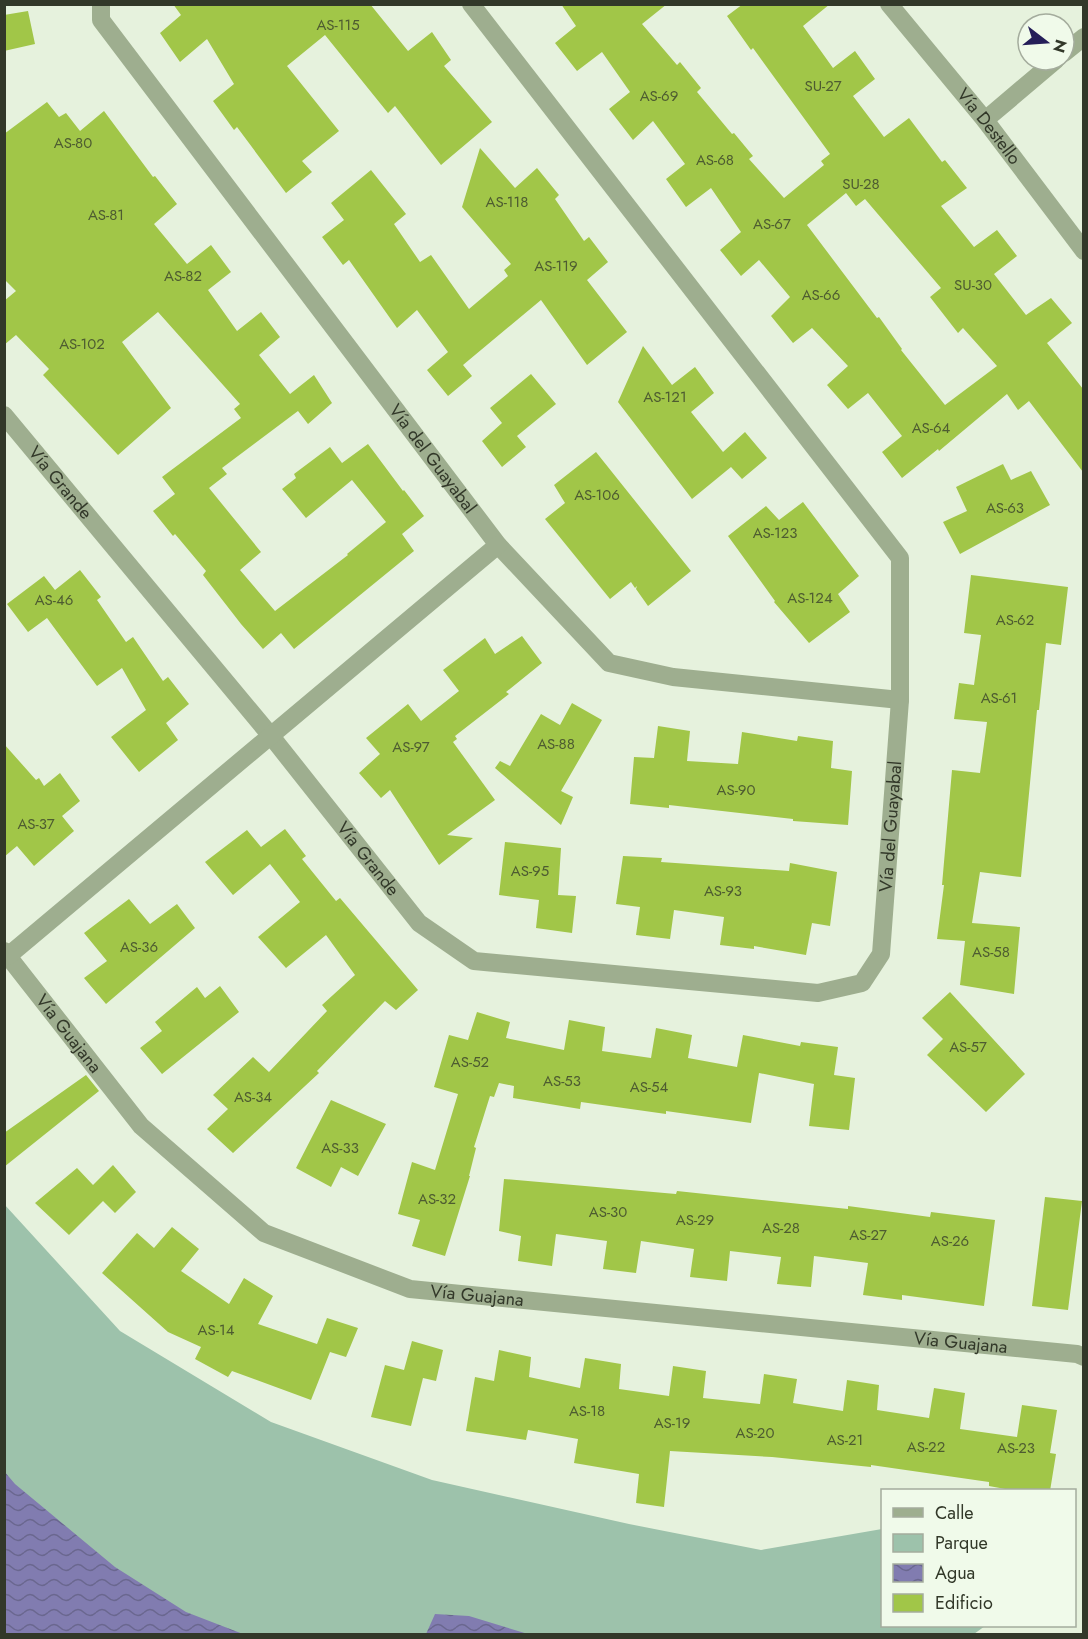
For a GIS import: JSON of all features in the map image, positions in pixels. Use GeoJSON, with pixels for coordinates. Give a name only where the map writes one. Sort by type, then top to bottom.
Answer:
{"type":"FeatureCollection","features":[{"type":"Feature","properties":{"kind":"street","name":"Vía del Guayabal"},"geometry":{"type":"LineString","coordinates":[[101,4],[101,20],[498,545],[609,663],[673,678],[900,700]]}},
{"type":"Feature","properties":{"kind":"street","name":"Vía del Guayabal"},"geometry":{"type":"LineString","coordinates":[[471,4],[900,558],[900,700],[881,954]]}},
{"type":"Feature","properties":{"kind":"street","name":"Vía Destello"},"geometry":{"type":"LineString","coordinates":[[889,4],[985,120],[1083,251]]}},
{"type":"Feature","properties":{"kind":"street"},"geometry":{"type":"LineString","coordinates":[[985,120],[1042,72]]}},
{"type":"Feature","properties":{"kind":"street","name":"Vía Grande"},"geometry":{"type":"LineString","coordinates":[[4,415],[271,736],[419,923],[474,961],[818,993],[862,983],[881,954]]}},
{"type":"Feature","properties":{"kind":"street"},"geometry":{"type":"LineString","coordinates":[[7,953],[271,736],[498,545]]}},
{"type":"Feature","properties":{"kind":"street","name":"Vía Guajana"},"geometry":{"type":"LineString","coordinates":[[7,953],[141,1126],[264,1233],[410,1289],[1077,1354],[1083,1357]]}},
{"type":"Feature","properties":{"kind":"green space"},"geometry":{"type":"Polygon","coordinates":[[[4,1204],[120,1331],[271,1422],[432,1480],[629,1524],[761,1550],[881,1529],[881,1627],[984,1627],[974,1634],[5,1634],[4,1204]]]}},
{"type":"Feature","properties":{"kind":"water"},"geometry":{"type":"Polygon","coordinates":[[[4,1471],[15,1484],[115,1567],[186,1612],[243,1634],[5,1634],[4,1471]]]}},
{"type":"Feature","properties":{"kind":"water"},"geometry":{"type":"Polygon","coordinates":[[[435,1614],[469,1616],[528,1634],[426,1634],[435,1614]]]}},
{"type":"Feature","properties":{"kind":"building"},"geometry":{"type":"Polygon","coordinates":[[[173,4],[370,4],[408,51],[432,32],[451,60],[444,66],[492,122],[441,165],[395,106],[388,113],[325,35],[287,66],[339,131],[302,161],[312,172],[286,193],[237,127],[234,130],[213,101],[234,84],[207,39],[180,62],[160,33],[181,15],[173,4]]]}},
{"type":"Feature","properties":{"kind":"building"},"geometry":{"type":"Polygon","coordinates":[[[561,4],[667,4],[642,24],[677,65],[680,62],[701,88],[697,92],[753,156],[749,159],[784,198],[824,165],[821,161],[830,154],[727,16],[743,4],[830,4],[803,26],[833,68],[855,51],[875,79],[853,96],[884,137],[909,118],[942,162],[945,160],[967,188],[941,206],[974,247],[997,230],[1017,256],[994,274],[1026,315],[1051,298],[1072,323],[1047,343],[1083,389],[1083,472],[1029,401],[1018,410],[1007,394],[939,451],[938,449],[902,478],[882,452],[902,436],[868,393],[848,409],[827,385],[848,366],[812,328],[793,343],[771,316],[790,297],[759,260],[741,276],[720,250],[741,232],[711,188],[686,207],[666,179],[685,164],[653,121],[633,140],[609,109],[630,92],[602,52],[577,71],[555,43],[576,26],[561,4]],[[846,193],[807,225],[945,405],[997,366],[963,328],[958,333],[930,297],[941,288],[865,199],[856,206],[846,193]]]}},
{"type":"Feature","properties":{"kind":"building"},"geometry":{"type":"Polygon","coordinates":[[[28,11],[35,44],[4,51],[4,15],[28,11]]]}},
{"type":"Feature","properties":{"kind":"building"},"geometry":{"type":"Polygon","coordinates":[[[47,102],[59,117],[66,113],[80,131],[104,111],[153,177],[155,176],[177,204],[154,224],[187,264],[211,245],[231,272],[208,290],[237,331],[261,312],[280,337],[259,355],[290,394],[314,375],[332,403],[308,424],[298,411],[222,468],[227,474],[209,488],[261,552],[240,570],[275,611],[348,555],[386,522],[352,480],[306,518],[282,489],[296,478],[294,474],[330,447],[342,463],[368,444],[424,516],[402,534],[414,551],[294,649],[281,633],[263,649],[203,575],[206,571],[153,511],[175,494],[162,477],[241,418],[234,409],[240,404],[158,312],[122,342],[171,408],[118,455],[43,375],[49,369],[16,335],[4,345],[4,301],[16,291],[4,279],[4,134],[47,102]]]}},
{"type":"Feature","properties":{"kind":"building"},"geometry":{"type":"Polygon","coordinates":[[[480,148],[515,188],[537,168],[559,195],[555,199],[584,241],[589,237],[608,262],[587,280],[627,332],[587,365],[541,300],[463,365],[472,376],[448,396],[427,370],[448,352],[417,310],[397,328],[349,260],[343,265],[322,237],[344,220],[331,203],[371,170],[406,214],[394,224],[420,262],[431,255],[469,309],[508,276],[504,270],[511,264],[462,207],[480,148]]]}},
{"type":"Feature","properties":{"kind":"building"},"geometry":{"type":"Polygon","coordinates":[[[643,346],[672,385],[695,367],[714,393],[691,412],[723,452],[745,432],[767,458],[742,479],[731,467],[692,499],[618,402],[643,346]]]}},
{"type":"Feature","properties":{"kind":"building"},"geometry":{"type":"Polygon","coordinates":[[[531,374],[556,404],[517,436],[526,447],[502,467],[482,441],[502,423],[490,408],[531,374]]]}},
{"type":"Feature","properties":{"kind":"building"},"geometry":{"type":"Polygon","coordinates":[[[596,452],[691,571],[648,606],[636,589],[637,586],[635,588],[631,582],[610,599],[545,519],[565,503],[554,485],[596,452]]]}},
{"type":"Feature","properties":{"kind":"building"},"geometry":{"type":"Polygon","coordinates":[[[1003,464],[1011,480],[1031,471],[1050,505],[960,554],[943,522],[967,511],[956,487],[1003,464]]]}},
{"type":"Feature","properties":{"kind":"building"},"geometry":{"type":"Polygon","coordinates":[[[803,502],[859,576],[838,594],[850,612],[809,643],[774,602],[728,536],[766,506],[779,520],[803,502]]]}},
{"type":"Feature","properties":{"kind":"building"},"geometry":{"type":"Polygon","coordinates":[[[80,570],[101,597],[97,600],[126,642],[133,637],[163,681],[168,677],[189,704],[166,723],[178,740],[139,772],[111,737],[146,710],[122,668],[97,686],[47,618],[28,632],[7,604],[44,576],[55,590],[80,570]]]}},
{"type":"Feature","properties":{"kind":"building"},"geometry":{"type":"Polygon","coordinates":[[[971,575],[1068,587],[1061,645],[1046,643],[1039,710],[1037,710],[1021,877],[980,872],[972,923],[1020,927],[1014,994],[960,985],[965,941],[937,939],[944,885],[942,885],[952,770],[980,773],[987,722],[954,719],[959,683],[974,685],[981,635],[964,633],[971,575]]]}},
{"type":"Feature","properties":{"kind":"building"},"geometry":{"type":"Polygon","coordinates":[[[522,636],[542,663],[506,692],[509,694],[455,736],[457,739],[453,742],[495,800],[447,835],[473,838],[439,865],[390,790],[381,798],[359,773],[380,754],[366,738],[408,704],[421,721],[459,691],[443,670],[485,638],[495,654],[522,636]]]}},
{"type":"Feature","properties":{"kind":"building"},"geometry":{"type":"Polygon","coordinates":[[[572,703],[602,720],[561,791],[573,797],[561,825],[495,768],[500,761],[510,766],[541,714],[560,725],[572,703]]]}},
{"type":"Feature","properties":{"kind":"building"},"geometry":{"type":"Polygon","coordinates":[[[658,726],[690,731],[687,761],[738,764],[742,732],[797,741],[798,736],[833,741],[831,768],[852,771],[848,825],[793,821],[793,819],[669,805],[669,808],[630,804],[634,757],[654,758],[658,726]]]}},
{"type":"Feature","properties":{"kind":"building"},"geometry":{"type":"Polygon","coordinates":[[[4,744],[36,780],[39,778],[44,786],[60,773],[80,801],[62,816],[74,831],[34,866],[17,846],[4,857],[4,744]]]}},
{"type":"Feature","properties":{"kind":"building"},"geometry":{"type":"Polygon","coordinates":[[[285,829],[306,856],[302,859],[336,901],[340,898],[418,990],[396,1010],[385,1001],[317,1071],[319,1073],[233,1153],[207,1129],[228,1109],[213,1095],[253,1057],[269,1072],[327,1011],[322,1005],[355,975],[326,935],[286,968],[258,937],[300,902],[270,864],[233,895],[205,862],[247,830],[261,847],[285,829]]]}},
{"type":"Feature","properties":{"kind":"building"},"geometry":{"type":"Polygon","coordinates":[[[505,842],[561,848],[558,895],[576,896],[572,933],[536,928],[539,900],[499,895],[505,842]]]}},
{"type":"Feature","properties":{"kind":"building"},"geometry":{"type":"Polygon","coordinates":[[[623,856],[662,858],[661,862],[789,871],[790,863],[837,872],[830,926],[812,923],[806,955],[754,946],[754,949],[720,945],[724,917],[674,910],[670,939],[636,935],[640,907],[616,904],[623,856]]]}},
{"type":"Feature","properties":{"kind":"building"},"geometry":{"type":"Polygon","coordinates":[[[129,899],[150,924],[177,904],[195,928],[106,1004],[84,978],[107,961],[84,933],[129,899]]]}},
{"type":"Feature","properties":{"kind":"building"},"geometry":{"type":"Polygon","coordinates":[[[220,986],[239,1012],[162,1074],[140,1048],[162,1031],[155,1022],[197,987],[205,998],[220,986]]]}},
{"type":"Feature","properties":{"kind":"building"},"geometry":{"type":"Polygon","coordinates":[[[950,992],[1025,1074],[986,1112],[927,1055],[943,1039],[922,1018],[950,992]]]}},
{"type":"Feature","properties":{"kind":"building"},"geometry":{"type":"Polygon","coordinates":[[[477,1012],[510,1022],[506,1038],[564,1050],[569,1020],[605,1027],[602,1051],[651,1058],[656,1028],[692,1035],[688,1058],[737,1067],[743,1035],[800,1046],[801,1042],[838,1047],[834,1075],[855,1078],[849,1130],[809,1126],[814,1084],[759,1073],[751,1123],[581,1102],[580,1109],[513,1098],[514,1086],[499,1083],[494,1097],[490,1096],[474,1147],[476,1148],[470,1176],[445,1256],[412,1246],[420,1220],[398,1214],[412,1162],[435,1170],[458,1094],[434,1087],[449,1035],[468,1040],[477,1012]]]}},
{"type":"Feature","properties":{"kind":"building"},"geometry":{"type":"Polygon","coordinates":[[[86,1075],[99,1091],[4,1167],[4,1133],[86,1075]]]}},
{"type":"Feature","properties":{"kind":"building"},"geometry":{"type":"Polygon","coordinates":[[[331,1100],[386,1124],[358,1176],[341,1167],[331,1187],[296,1168],[331,1100]]]}},
{"type":"Feature","properties":{"kind":"building"},"geometry":{"type":"Polygon","coordinates":[[[113,1165],[136,1192],[115,1213],[103,1201],[69,1235],[35,1203],[77,1168],[93,1185],[113,1165]]]}},
{"type":"Feature","properties":{"kind":"building"},"geometry":{"type":"Polygon","coordinates":[[[504,1179],[676,1194],[677,1191],[848,1209],[848,1206],[930,1217],[931,1212],[995,1220],[984,1306],[902,1295],[902,1300],[863,1295],[868,1263],[814,1256],[811,1287],[777,1284],[781,1257],[730,1251],[727,1281],[690,1277],[694,1249],[641,1241],[636,1273],[603,1269],[607,1241],[556,1234],[552,1266],[518,1261],[521,1236],[499,1231],[504,1179]]]}},
{"type":"Feature","properties":{"kind":"building"},"geometry":{"type":"Polygon","coordinates":[[[1045,1197],[1082,1201],[1068,1310],[1032,1306],[1045,1197]]]}},
{"type":"Feature","properties":{"kind":"building"},"geometry":{"type":"Polygon","coordinates":[[[172,1227],[199,1249],[181,1271],[229,1304],[244,1278],[273,1296],[258,1324],[317,1344],[327,1318],[358,1328],[346,1357],[330,1352],[311,1400],[232,1371],[228,1377],[195,1359],[201,1347],[168,1332],[102,1273],[137,1233],[154,1248],[172,1227]]]}},
{"type":"Feature","properties":{"kind":"building"},"geometry":{"type":"Polygon","coordinates":[[[412,1341],[443,1350],[436,1381],[423,1378],[411,1426],[371,1417],[385,1365],[404,1370],[412,1341]]]}},
{"type":"Feature","properties":{"kind":"building"},"geometry":{"type":"Polygon","coordinates":[[[499,1350],[531,1357],[529,1377],[580,1388],[585,1358],[621,1364],[619,1389],[669,1396],[673,1366],[706,1371],[703,1398],[760,1404],[764,1374],[797,1379],[793,1403],[843,1411],[847,1380],[879,1385],[877,1410],[929,1418],[934,1388],[965,1393],[960,1429],[1017,1437],[1022,1405],[1057,1410],[1050,1453],[1056,1454],[1050,1489],[1005,1489],[989,1486],[989,1482],[871,1465],[871,1467],[772,1457],[670,1451],[664,1507],[636,1503],[639,1474],[574,1463],[578,1439],[528,1430],[526,1440],[466,1431],[475,1377],[494,1381],[499,1350]]]}}]}
